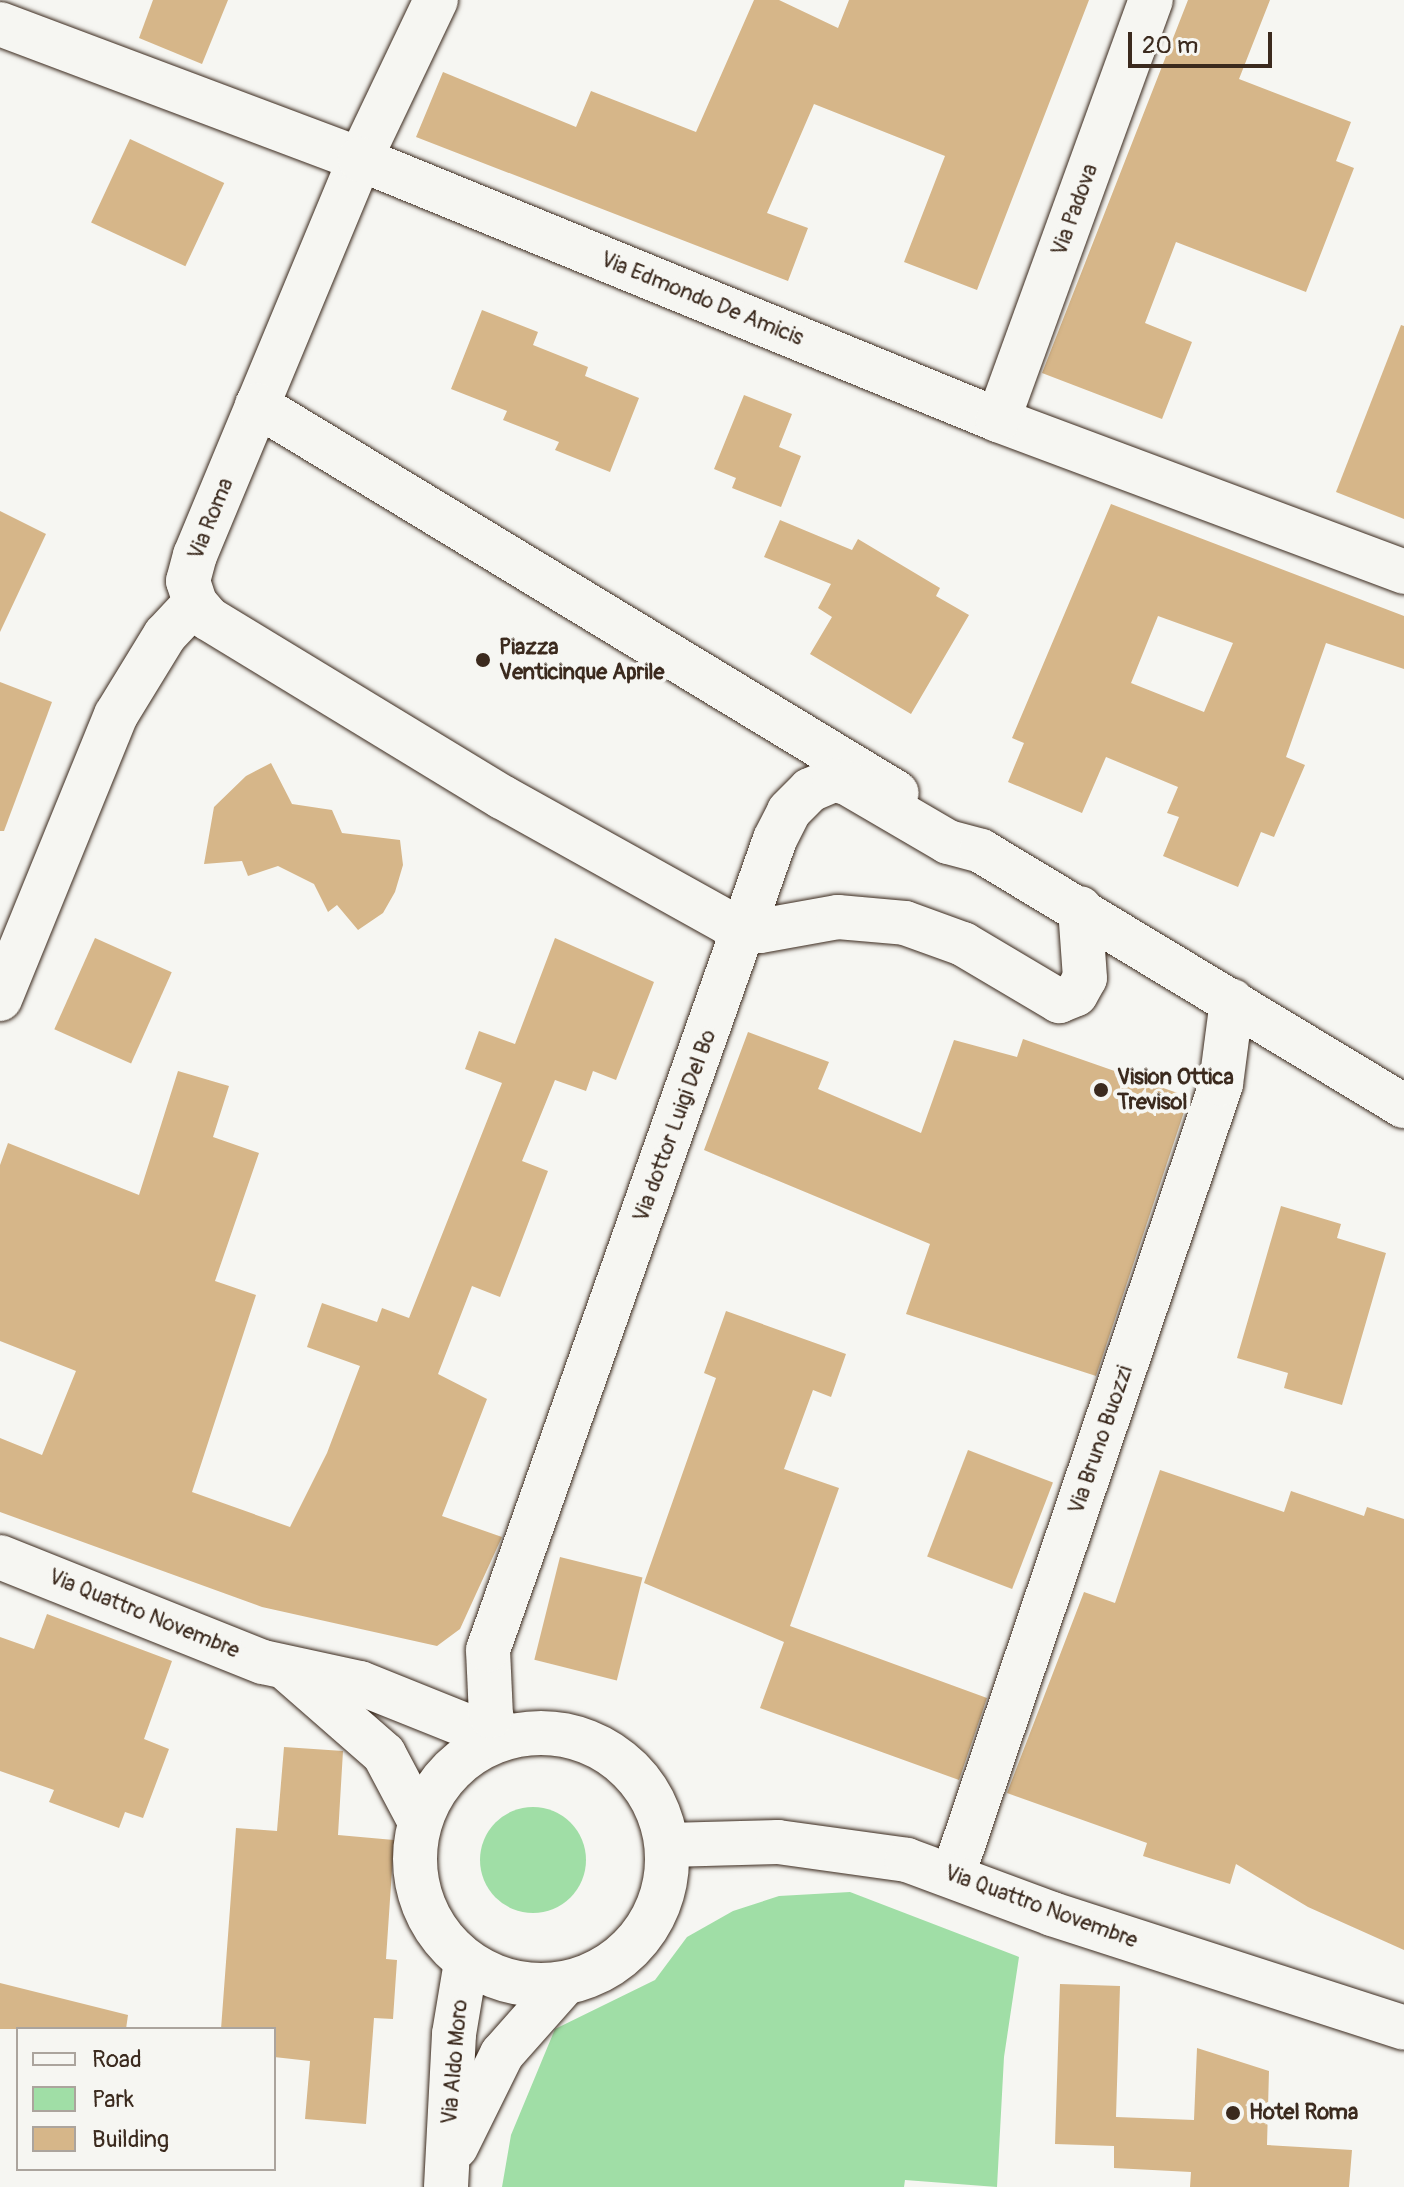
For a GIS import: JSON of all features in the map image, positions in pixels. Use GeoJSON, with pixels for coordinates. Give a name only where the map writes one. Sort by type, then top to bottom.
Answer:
{"type":"FeatureCollection","features":[{"type":"Feature","properties":{"kind":"street","name":"Via Roma"},"geometry":{"type":"LineString","coordinates":[[195,603],[190,568],[360,159],[436,0]]}},
{"type":"Feature","properties":{"kind":"street","name":"Via Padova"},"geometry":{"type":"LineString","coordinates":[[998,420],[1151,0]]}},
{"type":"Feature","properties":{"kind":"street","name":"Via Edmondo De Amicis"},"geometry":{"type":"LineString","coordinates":[[0,24],[360,159],[998,420],[1404,572]]}},
{"type":"Feature","properties":{"kind":"street"},"geometry":{"type":"LineString","coordinates":[[257,405],[862,770],[981,851],[1404,1106]]}},
{"type":"Feature","properties":{"kind":"street"},"geometry":{"type":"LineString","coordinates":[[0,999],[116,715],[159,644],[195,603],[209,619],[502,797],[712,917],[744,928],[778,930],[838,917],[905,923],[963,944],[1059,1001],[1076,994],[1085,978],[1080,908]]}},
{"type":"Feature","properties":{"kind":"street","name":"Via dottor Luigi Del Bo"},"geometry":{"type":"LineString","coordinates":[[499,1739],[491,1716],[488,1650],[780,826],[798,800],[821,783],[847,783],[948,842],[981,851]]}},
{"type":"Feature","properties":{"kind":"street","name":"Via Bruno Buozzi"},"geometry":{"type":"LineString","coordinates":[[953,1875],[1221,1084],[1232,1001]]}},
{"type":"Feature","properties":{"kind":"street","name":"Via Quattro Novembre"},"geometry":{"type":"LineString","coordinates":[[0,1557],[289,1671],[360,1683],[499,1739]]}},
{"type":"Feature","properties":{"kind":"street","name":"Via dottor Luigi Del Bo"},"geometry":{"type":"LineString","coordinates":[[423,1710],[488,1650]]}},
{"type":"Feature","properties":{"kind":"street","name":"Via Quattro Novembre"},"geometry":{"type":"LineString","coordinates":[[289,1671],[384,1754],[420,1822]]}},
{"type":"Feature","properties":{"kind":"street"},"geometry":{"type":"LineString","coordinates":[[536,1732],[574,1737],[608,1752],[637,1776],[658,1808],[668,1845],[658,1907],[631,1950],[599,1973],[563,1985],[530,1986],[466,1962],[439,1934],[421,1899],[414,1861],[420,1822],[437,1787],[464,1758],[499,1739],[536,1732]]}},
{"type":"Feature","properties":{"kind":"street","name":"Via Quattro Novembre"},"geometry":{"type":"LineString","coordinates":[[668,1845],[778,1842],[907,1860],[1052,1914],[1404,2028]]}},
{"type":"Feature","properties":{"kind":"street","name":"Via Aldo Moro"},"geometry":{"type":"LineString","coordinates":[[446,2175],[454,2034],[466,1962]]}},
{"type":"Feature","properties":{"kind":"street","name":"Via Aldo Moro"},"geometry":{"type":"LineString","coordinates":[[446,2175],[502,2054],[563,1985]]}},
{"type":"Feature","properties":{"kind":"green space"},"geometry":{"type":"Polygon","coordinates":[[[533,1807],[553,1811],[571,1822],[582,1840],[586,1860],[582,1880],[571,1898],[553,1909],[533,1913],[513,1909],[495,1898],[484,1880],[480,1860],[484,1840],[495,1822],[513,1811],[533,1807]]]}},
{"type":"Feature","properties":{"kind":"green space"},"geometry":{"type":"Polygon","coordinates":[[[850,1892],[1019,1957],[1004,2057],[997,2187],[905,2180],[904,2187],[502,2187],[511,2135],[555,2029],[655,1980],[687,1937],[733,1911],[779,1896],[850,1892]]]}},
{"type":"Feature","properties":{"kind":"building"},"geometry":{"type":"Polygon","coordinates":[[[153,0],[228,0],[202,64],[139,38],[153,0]]]}},
{"type":"Feature","properties":{"kind":"building"},"geometry":{"type":"Polygon","coordinates":[[[754,0],[779,0],[838,28],[849,0],[1089,0],[977,290],[904,262],[945,156],[814,104],[767,213],[808,228],[788,281],[416,137],[443,72],[576,127],[591,91],[696,132],[754,0]]]}},
{"type":"Feature","properties":{"kind":"building"},"geometry":{"type":"Polygon","coordinates":[[[1188,0],[1270,0],[1239,79],[1351,122],[1336,161],[1354,168],[1306,292],[1176,242],[1145,323],[1192,342],[1162,419],[1042,373],[1188,0]]]}},
{"type":"Feature","properties":{"kind":"building"},"geometry":{"type":"Polygon","coordinates":[[[130,139],[224,183],[185,266],[91,222],[130,139]]]}},
{"type":"Feature","properties":{"kind":"building"},"geometry":{"type":"Polygon","coordinates":[[[482,310],[538,332],[533,345],[588,367],[585,376],[639,398],[610,472],[555,450],[559,442],[503,420],[507,411],[451,389],[482,310]]]}},
{"type":"Feature","properties":{"kind":"building"},"geometry":{"type":"Polygon","coordinates":[[[1401,325],[1404,326],[1404,519],[1336,492],[1401,325]]]}},
{"type":"Feature","properties":{"kind":"building"},"geometry":{"type":"Polygon","coordinates":[[[744,395],[792,414],[779,447],[801,456],[781,507],[732,488],[736,478],[714,469],[744,395]]]}},
{"type":"Feature","properties":{"kind":"building"},"geometry":{"type":"Polygon","coordinates":[[[1111,504],[1404,616],[1404,669],[1326,643],[1286,757],[1305,765],[1274,837],[1261,832],[1238,887],[1163,856],[1179,817],[1167,813],[1178,787],[1106,757],[1082,813],[1008,782],[1024,743],[1012,738],[1111,504]],[[1158,616],[1131,683],[1204,712],[1233,643],[1158,616]]]}},
{"type":"Feature","properties":{"kind":"building"},"geometry":{"type":"Polygon","coordinates":[[[0,511],[46,534],[0,632],[0,511]]]}},
{"type":"Feature","properties":{"kind":"building"},"geometry":{"type":"Polygon","coordinates":[[[780,520],[852,550],[858,539],[940,588],[936,596],[969,615],[911,714],[810,654],[832,617],[818,608],[831,584],[764,557],[780,520]]]}},
{"type":"Feature","properties":{"kind":"building"},"geometry":{"type":"Polygon","coordinates":[[[0,682],[52,702],[4,831],[0,831],[0,682]]]}},
{"type":"Feature","properties":{"kind":"building"},"geometry":{"type":"Polygon","coordinates":[[[271,763],[292,804],[332,810],[342,833],[400,840],[403,865],[395,892],[383,913],[358,930],[337,905],[328,912],[314,884],[278,866],[248,876],[242,861],[204,864],[214,807],[246,776],[271,763]]]}},
{"type":"Feature","properties":{"kind":"building"},"geometry":{"type":"Polygon","coordinates":[[[95,938],[172,972],[131,1064],[54,1029],[95,938]]]}},
{"type":"Feature","properties":{"kind":"building"},"geometry":{"type":"Polygon","coordinates":[[[555,938],[654,982],[616,1080],[593,1071],[586,1091],[555,1080],[522,1161],[548,1171],[500,1297],[472,1286],[438,1374],[487,1399],[442,1516],[502,1537],[460,1629],[437,1646],[262,1607],[0,1512],[0,1438],[42,1455],[76,1371],[0,1341],[0,1165],[8,1143],[139,1195],[178,1071],[229,1086],[213,1137],[259,1153],[215,1281],[256,1295],[192,1492],[290,1527],[327,1453],[360,1366],[307,1347],[322,1303],[377,1322],[382,1308],[409,1318],[502,1083],[465,1069],[479,1031],[515,1044],[555,938]]]}},
{"type":"Feature","properties":{"kind":"building"},"geometry":{"type":"Polygon","coordinates":[[[748,1032],[829,1062],[818,1089],[921,1133],[954,1040],[1017,1057],[1023,1039],[1189,1097],[1096,1376],[906,1314],[930,1244],[704,1150],[748,1032]]]}},
{"type":"Feature","properties":{"kind":"building"},"geometry":{"type":"Polygon","coordinates":[[[1281,1206],[1341,1224],[1337,1238],[1386,1253],[1342,1405],[1284,1388],[1288,1373],[1237,1358],[1281,1206]]]}},
{"type":"Feature","properties":{"kind":"building"},"geometry":{"type":"Polygon","coordinates":[[[726,1311],[846,1354],[831,1397],[813,1390],[784,1469],[839,1488],[790,1626],[987,1698],[959,1780],[760,1708],[784,1642],[644,1583],[716,1378],[704,1373],[726,1311]]]}},
{"type":"Feature","properties":{"kind":"building"},"geometry":{"type":"Polygon","coordinates":[[[968,1450],[1053,1483],[1012,1589],[927,1556],[968,1450]]]}},
{"type":"Feature","properties":{"kind":"building"},"geometry":{"type":"Polygon","coordinates":[[[1160,1470],[1284,1512],[1291,1491],[1364,1516],[1367,1507],[1404,1519],[1404,1950],[1308,1907],[1236,1864],[1230,1884],[1143,1856],[1147,1843],[1007,1793],[1084,1592],[1115,1603],[1160,1470]]]}},
{"type":"Feature","properties":{"kind":"building"},"geometry":{"type":"Polygon","coordinates":[[[560,1557],[642,1578],[617,1680],[534,1660],[560,1557]]]}},
{"type":"Feature","properties":{"kind":"building"},"geometry":{"type":"Polygon","coordinates":[[[47,1614],[172,1661],[144,1739],[169,1749],[143,1818],[125,1812],[119,1828],[49,1802],[54,1790],[0,1771],[0,1637],[34,1649],[47,1614]]]}},
{"type":"Feature","properties":{"kind":"building"},"geometry":{"type":"Polygon","coordinates":[[[284,1747],[343,1751],[338,1835],[394,1840],[386,1959],[397,1960],[393,2019],[374,2018],[366,2124],[305,2119],[310,2061],[276,2057],[276,2027],[221,2027],[236,1828],[277,1831],[284,1747]]]}},
{"type":"Feature","properties":{"kind":"building"},"geometry":{"type":"Polygon","coordinates":[[[0,1983],[128,2015],[126,2027],[0,2029],[0,1983]]]}},
{"type":"Feature","properties":{"kind":"building"},"geometry":{"type":"Polygon","coordinates":[[[1060,1984],[1120,1986],[1116,2117],[1194,2120],[1197,2048],[1269,2071],[1267,2145],[1352,2150],[1349,2187],[1190,2187],[1191,2172],[1114,2168],[1114,2146],[1055,2144],[1060,1984]]]}},
{"type":"Feature","properties":{"kind":"place","name":"Piazza Venticinque Aprile"},"geometry":{"type":"Point","coordinates":[483,660]}},
{"type":"Feature","properties":{"kind":"place","name":"Vision Ottica Trevisol"},"geometry":{"type":"Point","coordinates":[1101,1090]}},
{"type":"Feature","properties":{"kind":"place","name":"Hotel Roma"},"geometry":{"type":"Point","coordinates":[1233,2113]}}]}
